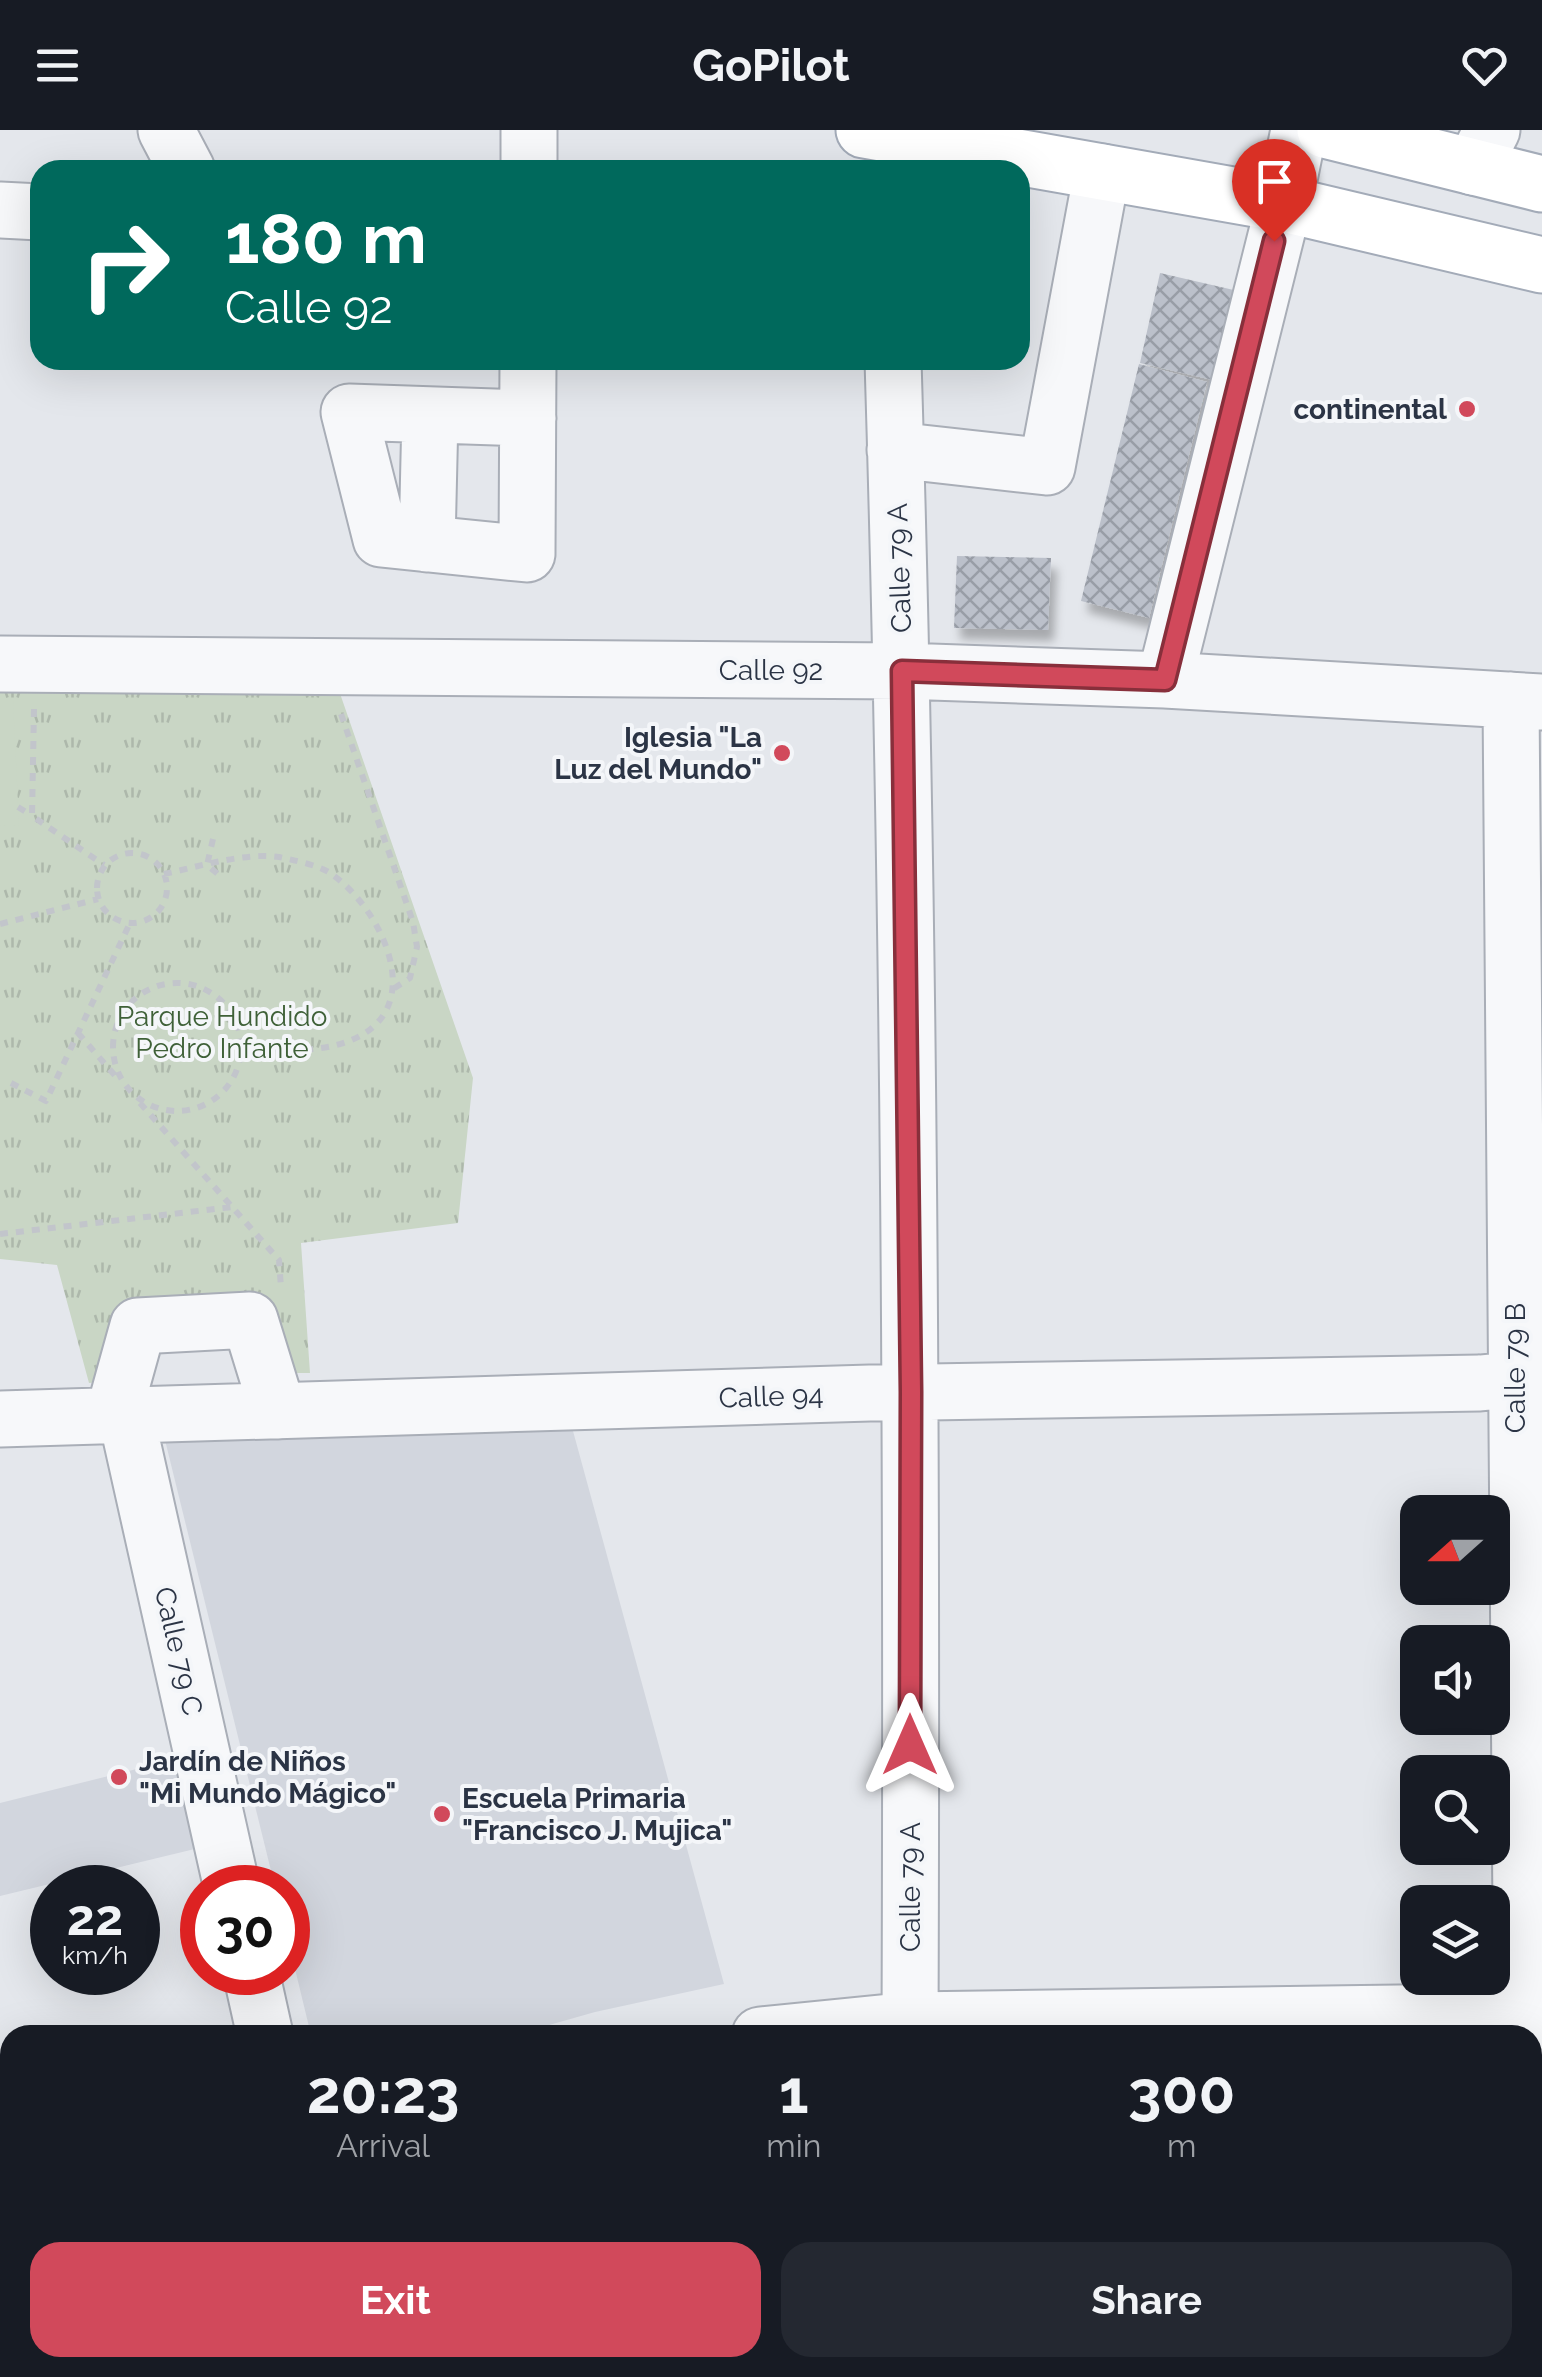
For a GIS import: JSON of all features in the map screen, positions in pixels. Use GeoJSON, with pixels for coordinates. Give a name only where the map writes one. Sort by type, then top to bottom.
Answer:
{"type":"FeatureCollection","features":[{"type":"Feature","properties":{"kind":"main road"},"geometry":{"type":"LineString","coordinates":[[1324,130],[1483,149],[1542,184]]}},
{"type":"Feature","properties":{"kind":"main road"},"geometry":{"type":"LineString","coordinates":[[879,144],[1006,160]]}},
{"type":"Feature","properties":{"kind":"main road"},"geometry":{"type":"LineString","coordinates":[[1030,163],[1284,204],[1542,265]]}},
{"type":"Feature","properties":{"kind":"street"},"geometry":{"type":"LineString","coordinates":[[166,130],[182,160]]}},
{"type":"Feature","properties":{"kind":"street"},"geometry":{"type":"LineString","coordinates":[[529,160],[530,130]]}},
{"type":"Feature","properties":{"kind":"street"},"geometry":{"type":"LineString","coordinates":[[1165,680],[1284,204],[1298,130]]}},
{"type":"Feature","properties":{"kind":"street"},"geometry":{"type":"LineString","coordinates":[[895,450],[1047,467],[1102,172]]}},
{"type":"Feature","properties":{"kind":"street"},"geometry":{"type":"LineString","coordinates":[[0,210],[30,212]]}},
{"type":"Feature","properties":{"kind":"street"},"geometry":{"type":"LineString","coordinates":[[528,370],[528,418],[527,554],[381,539],[348,412],[528,418]]}},
{"type":"Feature","properties":{"kind":"street","name":"Calle 79 A"},"geometry":{"type":"LineString","coordinates":[[892,370],[902,671],[911,1392],[910,2025]]}},
{"type":"Feature","properties":{"kind":"street"},"geometry":{"type":"LineString","coordinates":[[427,544],[430,415]]}},
{"type":"Feature","properties":{"kind":"street","name":"Calle 92"},"geometry":{"type":"LineString","coordinates":[[0,664],[902,671],[1165,680],[1527,701]]}},
{"type":"Feature","properties":{"kind":"street","name":"Calle 79 B"},"geometry":{"type":"LineString","coordinates":[[1527,701],[1529,2019]]}},
{"type":"Feature","properties":{"kind":"street"},"geometry":{"type":"LineString","coordinates":[[120,1415],[138,1326],[250,1320],[278,1411]]}},
{"type":"Feature","properties":{"kind":"street","name":"Calle 94"},"geometry":{"type":"LineString","coordinates":[[0,1419],[911,1392],[1528,1379]]}},
{"type":"Feature","properties":{"kind":"street","name":"Calle 79 C"},"geometry":{"type":"LineString","coordinates":[[120,1415],[227,1865]]}},
{"type":"Feature","properties":{"kind":"street"},"geometry":{"type":"LineString","coordinates":[[256,1995],[263,2025]]}},
{"type":"Feature","properties":{"kind":"street"},"geometry":{"type":"LineString","coordinates":[[1116,2025],[1529,2019]]}},
{"type":"Feature","properties":{"kind":"path"},"geometry":{"type":"LineString","coordinates":[[32,816],[34,706]]}},
{"type":"Feature","properties":{"kind":"path"},"geometry":{"type":"LineString","coordinates":[[338,707],[413,922],[417,947],[410,978],[392,990]]}},
{"type":"Feature","properties":{"kind":"path"},"geometry":{"type":"LineString","coordinates":[[18,807],[104,865]]}},
{"type":"Feature","properties":{"kind":"path"},"geometry":{"type":"LineString","coordinates":[[207,865],[212,838]]}},
{"type":"Feature","properties":{"kind":"path"},"geometry":{"type":"LineString","coordinates":[[124,853],[148,856],[164,874],[166,898],[161,908],[144,921],[130,923],[111,917],[98,899],[98,876],[104,865],[124,853]]}},
{"type":"Feature","properties":{"kind":"path"},"geometry":{"type":"LineString","coordinates":[[164,874],[276,856],[328,872],[371,912],[390,952],[392,990],[380,1020],[350,1041],[291,1051],[242,1046]]}},
{"type":"Feature","properties":{"kind":"path"},"geometry":{"type":"LineString","coordinates":[[207,865],[219,875]]}},
{"type":"Feature","properties":{"kind":"path"},"geometry":{"type":"LineString","coordinates":[[0,924],[98,899]]}},
{"type":"Feature","properties":{"kind":"path"},"geometry":{"type":"LineString","coordinates":[[11,1083],[46,1100],[130,923]]}},
{"type":"Feature","properties":{"kind":"path"},"geometry":{"type":"LineString","coordinates":[[168,983],[191,984],[211,992],[228,1008],[238,1026],[242,1046],[230,1085],[216,1100],[197,1109],[177,1112],[157,1110],[138,1100],[123,1084],[113,1054],[117,1021],[129,1003],[148,989],[168,983]]}},
{"type":"Feature","properties":{"kind":"path"},"geometry":{"type":"LineString","coordinates":[[78,1033],[279,1260],[281,1289]]}},
{"type":"Feature","properties":{"kind":"path"},"geometry":{"type":"LineString","coordinates":[[0,1234],[232,1207]]}},
{"type":"Feature","properties":{"kind":"shaded area"},"geometry":{"type":"Polygon","coordinates":[[[570,1420],[724,1984],[549,2025],[309,2025],[301,1995],[310,1995],[310,1865],[270,1865],[164,1436],[570,1420]]]}},
{"type":"Feature","properties":{"kind":"shaded area"},"geometry":{"type":"Polygon","coordinates":[[[181,1758],[203,1847],[128,1865],[30,1865],[30,1889],[0,1896],[0,1803],[181,1758]]]}},
{"type":"Feature","properties":{"kind":"green space","name":"Parque Hundido Pedro Infante"},"geometry":{"type":"Polygon","coordinates":[[[0,676],[335,679],[473,1078],[458,1223],[301,1243],[310,1373],[284,1373],[260,1299],[99,1382],[89,1383],[57,1265],[0,1259],[0,676]]]}},
{"type":"Feature","properties":{"kind":"green space"},"geometry":{"type":"Polygon","coordinates":[[[0,701],[13,701],[19,825],[0,826],[0,701]]]}},
{"type":"Feature","properties":{"kind":"building"},"geometry":{"type":"Polygon","coordinates":[[[1160,273],[1238,291],[1217,381],[1140,363],[1160,273]]]}},
{"type":"Feature","properties":{"kind":"building"},"geometry":{"type":"Polygon","coordinates":[[[1139,364],[1207,382],[1149,618],[1081,601],[1139,364]]]}},
{"type":"Feature","properties":{"kind":"building"},"geometry":{"type":"Polygon","coordinates":[[[957,556],[1051,558],[1048,630],[954,628],[957,556]]]}},
{"type":"Feature","properties":{"kind":"place","name":"continental"},"geometry":{"type":"Point","coordinates":[1467,409]}},
{"type":"Feature","properties":{"kind":"place","name":"Iglesia \"La Luz del Mundo\""},"geometry":{"type":"Point","coordinates":[782,753]}},
{"type":"Feature","properties":{"kind":"place","name":"Jardín de Niños \"Mi Mundo Mágico\""},"geometry":{"type":"Point","coordinates":[119,1777]}},
{"type":"Feature","properties":{"kind":"place","name":"Escuela Primaria \"Francisco J. Mujica\""},"geometry":{"type":"Point","coordinates":[442,1814]}},
{"type":"Feature","properties":{"kind":"route"},"geometry":{"type":"LineString","coordinates":[[910,1745],[911,1392],[902,671],[1165,680],[1274,241]]}}]}
